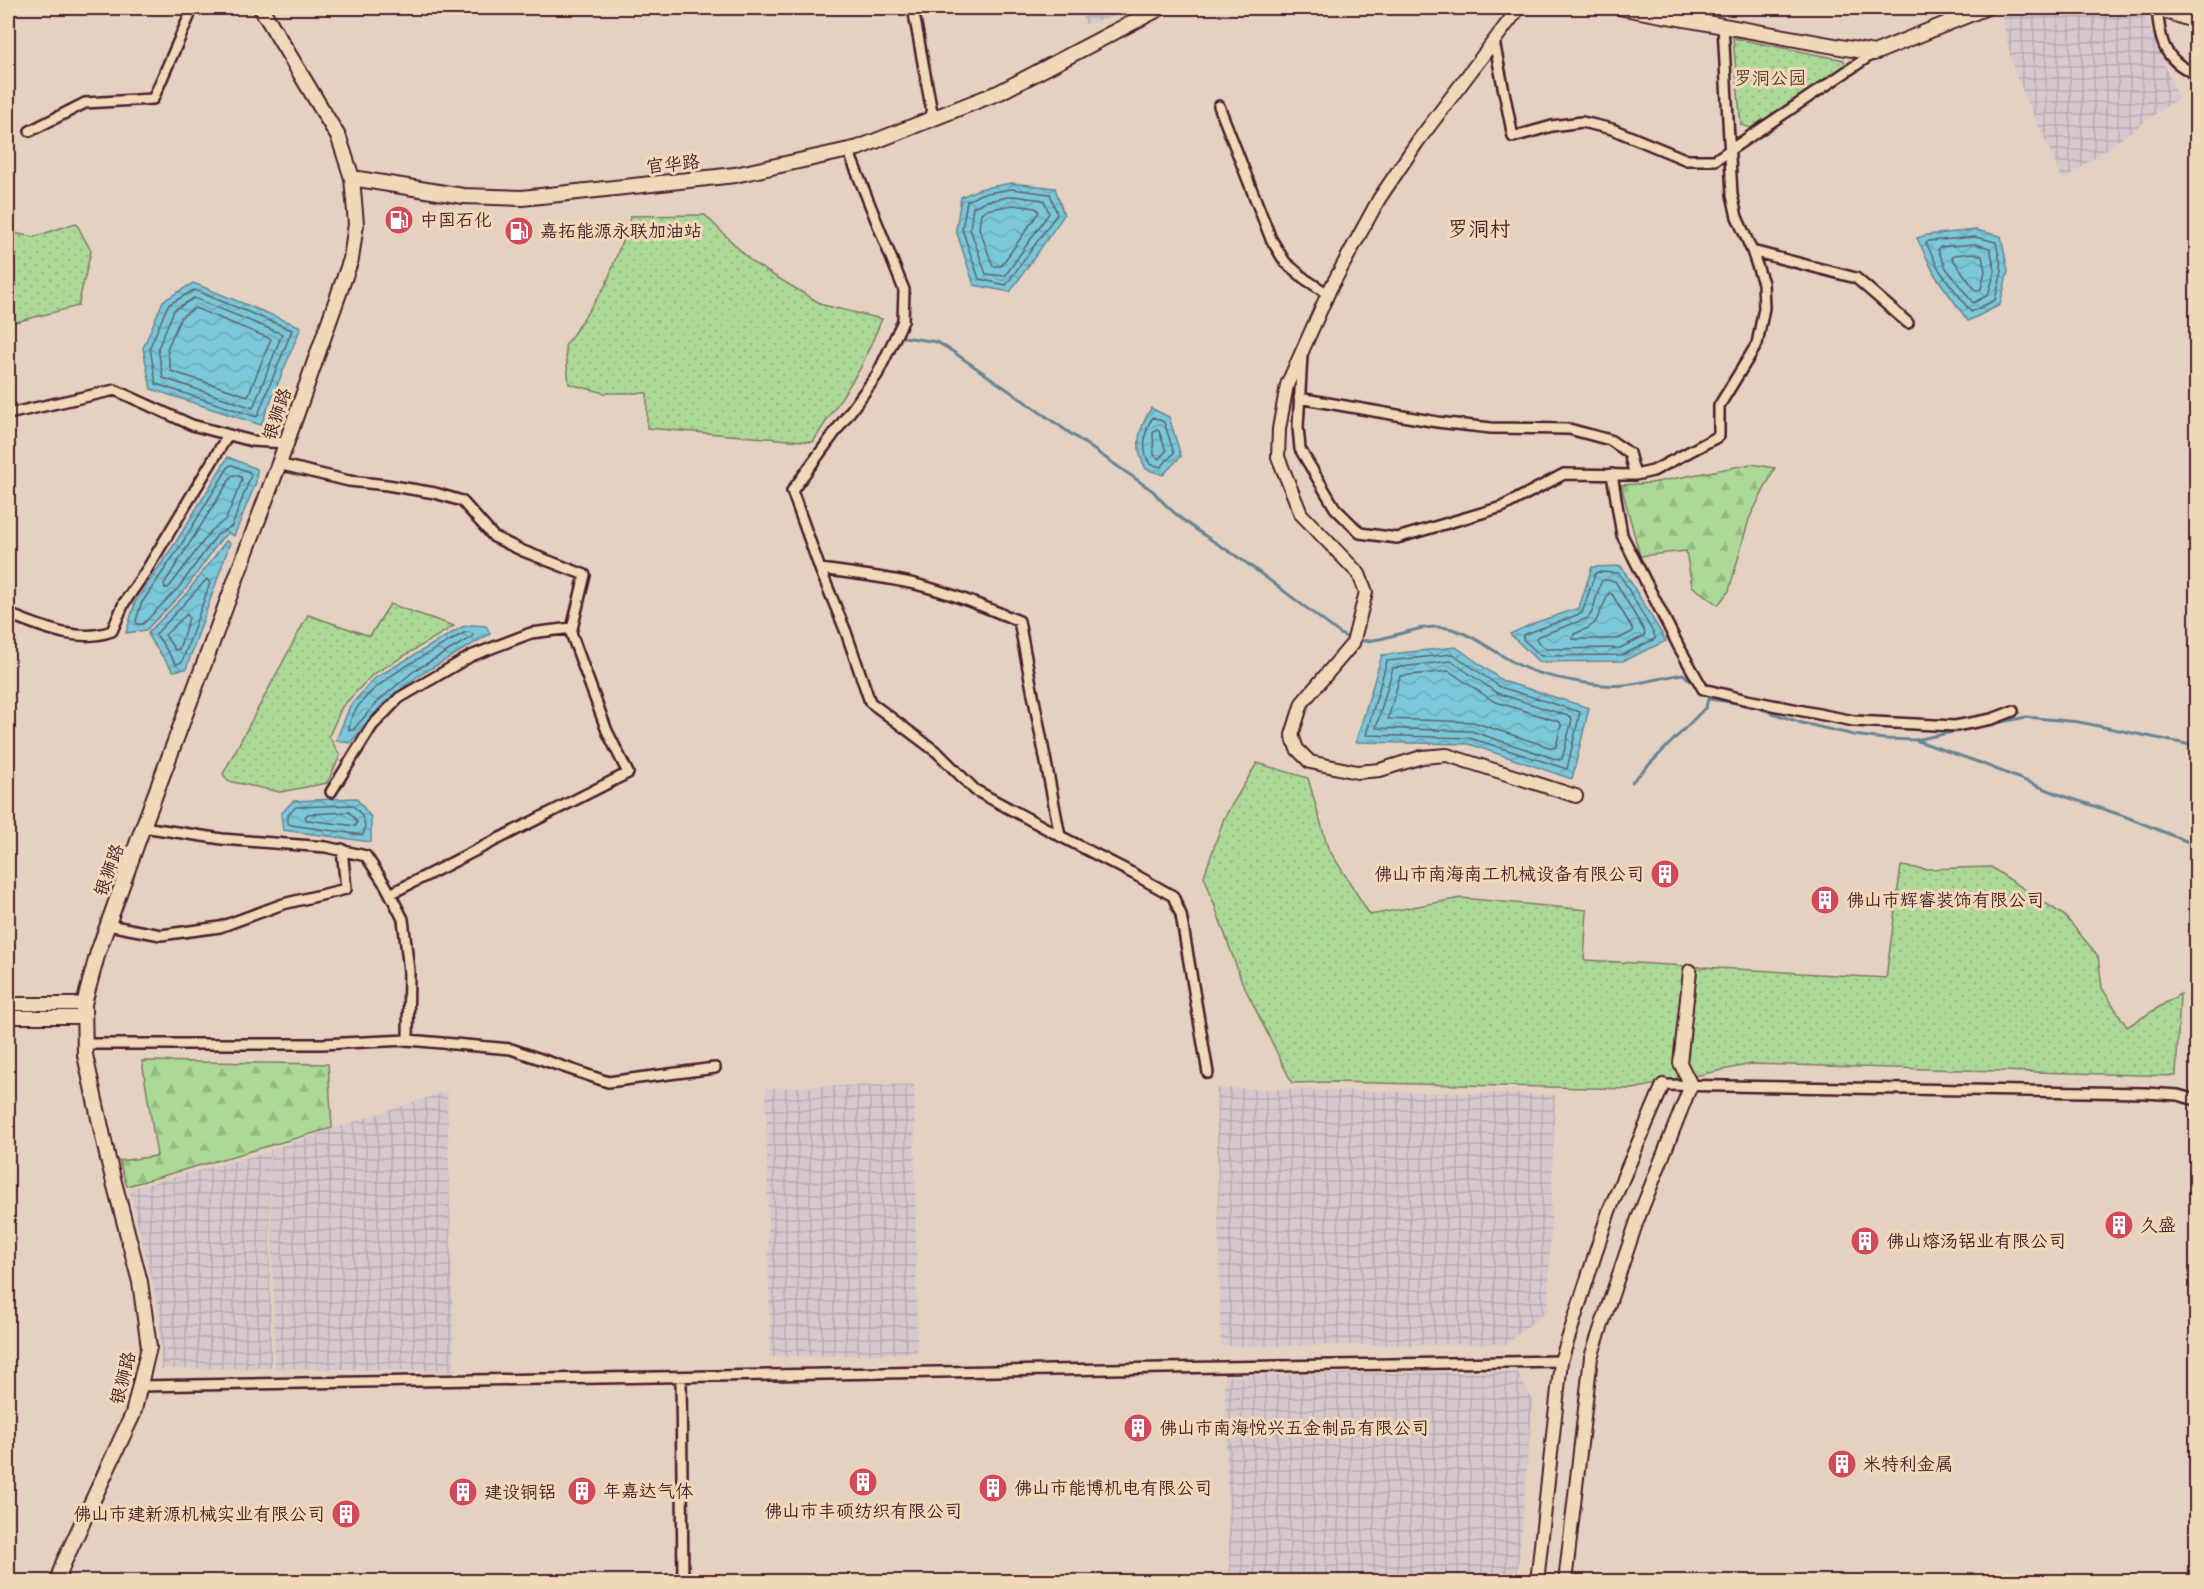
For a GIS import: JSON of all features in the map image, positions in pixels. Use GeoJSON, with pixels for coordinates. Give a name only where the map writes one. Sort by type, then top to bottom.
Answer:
{"type":"FeatureCollection","features":[{"type":"Feature","properties":{"kind":"main road"},"geometry":{"type":"LineString","coordinates":[[261,8],[339,138],[352,178]]}},
{"type":"Feature","properties":{"kind":"main road","name":"官华路"},"geometry":{"type":"LineString","coordinates":[[352,178],[464,196],[522,198],[735,175],[858,148],[1000,92],[1160,8]]}},
{"type":"Feature","properties":{"kind":"main road"},"geometry":{"type":"LineString","coordinates":[[1630,8],[1874,53],[1960,12],[1984,8]]}},
{"type":"Feature","properties":{"kind":"main road"},"geometry":{"type":"LineString","coordinates":[[2157,8],[2196,21]]}},
{"type":"Feature","properties":{"kind":"main road","name":"银狮路"},"geometry":{"type":"LineString","coordinates":[[57,1581],[133,1414],[149,1347],[140,1282],[108,1159],[85,1055],[83,1011],[108,925],[286,443],[351,259],[356,224],[352,178]]}},
{"type":"Feature","properties":{"kind":"street"},"geometry":{"type":"LineString","coordinates":[[30,131],[85,103],[153,99],[191,8]]}},
{"type":"Feature","properties":{"kind":"street"},"geometry":{"type":"LineString","coordinates":[[913,8],[933,118]]}},
{"type":"Feature","properties":{"kind":"street"},"geometry":{"type":"LineString","coordinates":[[1519,8],[1418,141],[1378,199],[1328,294],[1287,385],[1279,429],[1278,457],[1301,514],[1359,574],[1366,592],[1354,640],[1302,703],[1292,735],[1297,749],[1310,762],[1357,772],[1380,770],[1422,757],[1447,755],[1576,796]]}},
{"type":"Feature","properties":{"kind":"street"},"geometry":{"type":"LineString","coordinates":[[2157,8],[2158,26],[2167,54],[2183,68],[2196,74]]}},
{"type":"Feature","properties":{"kind":"street"},"geometry":{"type":"LineString","coordinates":[[1302,352],[1298,427],[1300,449],[1335,508],[1360,533],[1397,538],[1502,507],[1564,474],[1635,475],[1653,471],[1719,436],[1719,406],[1757,344],[1764,308],[1763,284],[1737,217],[1732,195],[1723,26]]}},
{"type":"Feature","properties":{"kind":"street"},"geometry":{"type":"LineString","coordinates":[[1494,40],[1513,137],[1552,126],[1582,122],[1612,129],[1687,160],[1715,160],[1874,53]]}},
{"type":"Feature","properties":{"kind":"street"},"geometry":{"type":"LineString","coordinates":[[1219,106],[1271,239],[1285,262],[1328,294]]}},
{"type":"Feature","properties":{"kind":"street"},"geometry":{"type":"LineString","coordinates":[[848,150],[904,290],[903,321],[877,375],[792,491],[870,702],[938,753],[975,790],[1173,896],[1180,915],[1208,1073]]}},
{"type":"Feature","properties":{"kind":"street"},"geometry":{"type":"LineString","coordinates":[[1752,251],[1856,278],[1908,323]]}},
{"type":"Feature","properties":{"kind":"street"},"geometry":{"type":"LineString","coordinates":[[8,414],[115,390],[192,425],[252,441],[286,443]]}},
{"type":"Feature","properties":{"kind":"street"},"geometry":{"type":"LineString","coordinates":[[1299,398],[1437,422],[1491,428],[1569,429],[1610,440],[1629,453],[1635,475]]}},
{"type":"Feature","properties":{"kind":"street"},"geometry":{"type":"LineString","coordinates":[[8,614],[45,628],[78,636],[99,636],[112,631],[124,603],[146,571],[228,435]]}},
{"type":"Feature","properties":{"kind":"street"},"geometry":{"type":"LineString","coordinates":[[278,464],[349,481],[435,493],[462,501],[494,537],[585,575],[571,633],[607,731],[628,774],[390,894]]}},
{"type":"Feature","properties":{"kind":"street"},"geometry":{"type":"LineString","coordinates":[[1612,474],[1622,535],[1703,689],[1854,721],[1955,726],[1992,719],[2013,711]]}},
{"type":"Feature","properties":{"kind":"street"},"geometry":{"type":"LineString","coordinates":[[820,569],[916,585],[982,606],[1019,621],[1060,836]]}},
{"type":"Feature","properties":{"kind":"street"},"geometry":{"type":"LineString","coordinates":[[331,792],[372,726],[399,698],[471,656],[531,633],[572,628]]}},
{"type":"Feature","properties":{"kind":"street"},"geometry":{"type":"LineString","coordinates":[[143,827],[222,839],[342,849],[366,856],[403,919],[409,971],[408,1040]]}},
{"type":"Feature","properties":{"kind":"street"},"geometry":{"type":"LineString","coordinates":[[108,925],[160,935],[220,927],[283,903],[346,889],[342,849]]}},
{"type":"Feature","properties":{"kind":"street"},"geometry":{"type":"LineString","coordinates":[[1565,1581],[1591,1358],[1637,1221],[1691,1085],[1680,1063],[1690,971]]}},
{"type":"Feature","properties":{"kind":"street"},"geometry":{"type":"LineString","coordinates":[[8,1004],[83,1011]]}},
{"type":"Feature","properties":{"kind":"street"},"geometry":{"type":"LineString","coordinates":[[8,1017],[83,1011]]}},
{"type":"Feature","properties":{"kind":"street"},"geometry":{"type":"LineString","coordinates":[[84,1044],[322,1044],[408,1040],[511,1049],[608,1082],[715,1068]]}},
{"type":"Feature","properties":{"kind":"street"},"geometry":{"type":"LineString","coordinates":[[1537,1581],[1562,1361],[1609,1210],[1663,1085],[2145,1093],[2178,1095],[2196,1100]]}},
{"type":"Feature","properties":{"kind":"street"},"geometry":{"type":"LineString","coordinates":[[140,1386],[1562,1361]]}},
{"type":"Feature","properties":{"kind":"street"},"geometry":{"type":"LineString","coordinates":[[681,1377],[683,1581]]}},
{"type":"Feature","properties":{"kind":"shaded area"},"geometry":{"type":"Polygon","coordinates":[[[1080,8],[1136,8],[1137,11],[1084,24],[1080,8]]]}},
{"type":"Feature","properties":{"kind":"shaded area"},"geometry":{"type":"Polygon","coordinates":[[[2000,8],[2142,8],[2178,98],[2063,180],[2014,71],[2000,8]]]}},
{"type":"Feature","properties":{"kind":"shaded area"},"geometry":{"type":"Polygon","coordinates":[[[914,1084],[917,1353],[770,1357],[766,1088],[914,1084]]]}},
{"type":"Feature","properties":{"kind":"shaded area"},"geometry":{"type":"Polygon","coordinates":[[[1216,1088],[1555,1095],[1548,1310],[1506,1344],[1221,1346],[1216,1088]]]}},
{"type":"Feature","properties":{"kind":"shaded area"},"geometry":{"type":"Polygon","coordinates":[[[447,1091],[454,1371],[275,1368],[270,1150],[447,1091]]]}},
{"type":"Feature","properties":{"kind":"shaded area"},"geometry":{"type":"Polygon","coordinates":[[[269,1152],[271,1368],[161,1369],[160,1314],[129,1189],[269,1152]]]}},
{"type":"Feature","properties":{"kind":"shaded area"},"geometry":{"type":"Polygon","coordinates":[[[1517,1371],[1533,1401],[1515,1581],[1230,1581],[1224,1376],[1517,1371]]]}},
{"type":"Feature","properties":{"kind":"green space","name":"罗洞公园"},"geometry":{"type":"Polygon","coordinates":[[[1733,38],[1844,60],[1845,66],[1751,128],[1741,125],[1733,38]]]}},
{"type":"Feature","properties":{"kind":"green space"},"geometry":{"type":"Polygon","coordinates":[[[705,215],[753,263],[823,305],[882,319],[860,369],[813,442],[647,428],[647,393],[605,393],[569,384],[565,346],[606,285],[631,216],[705,215]]]}},
{"type":"Feature","properties":{"kind":"green space"},"geometry":{"type":"Polygon","coordinates":[[[76,223],[91,251],[78,306],[8,324],[8,232],[34,237],[76,223]]]}},
{"type":"Feature","properties":{"kind":"green space"},"geometry":{"type":"Polygon","coordinates":[[[1751,464],[1775,468],[1749,519],[1729,591],[1718,605],[1692,586],[1686,551],[1640,556],[1621,485],[1651,483],[1751,464]]]}},
{"type":"Feature","properties":{"kind":"green space"},"geometry":{"type":"Polygon","coordinates":[[[390,604],[454,626],[372,675],[342,707],[329,736],[340,756],[327,783],[280,792],[228,781],[223,774],[308,615],[370,636],[390,604]]]}},
{"type":"Feature","properties":{"kind":"green space"},"geometry":{"type":"Polygon","coordinates":[[[1257,763],[1308,778],[1328,848],[1370,915],[1461,898],[1587,910],[1584,960],[1886,978],[1901,866],[1925,869],[1991,867],[2065,916],[2098,956],[2102,988],[2127,1027],[2180,994],[2176,1076],[1751,1064],[1633,1089],[1292,1083],[1242,982],[1204,876],[1224,818],[1257,763]]]}},
{"type":"Feature","properties":{"kind":"green space"},"geometry":{"type":"Polygon","coordinates":[[[142,1061],[328,1064],[332,1128],[127,1186],[119,1161],[157,1156],[142,1061]]]}},
{"type":"Feature","properties":{"kind":"water"},"geometry":{"type":"Polygon","coordinates":[[[1012,183],[1055,188],[1064,215],[1010,292],[974,285],[956,230],[961,197],[979,189],[1012,183]]]}},
{"type":"Feature","properties":{"kind":"water"},"geometry":{"type":"Polygon","coordinates":[[[1976,230],[2001,236],[2008,271],[2000,305],[1968,321],[1935,275],[1917,238],[1976,230]]]}},
{"type":"Feature","properties":{"kind":"water"},"geometry":{"type":"Polygon","coordinates":[[[193,283],[301,327],[261,425],[151,389],[143,348],[163,301],[193,283]]]}},
{"type":"Feature","properties":{"kind":"water"},"geometry":{"type":"Polygon","coordinates":[[[1151,408],[1169,417],[1181,456],[1163,475],[1146,469],[1140,453],[1139,438],[1143,423],[1151,408]]]}},
{"type":"Feature","properties":{"kind":"water"},"geometry":{"type":"Polygon","coordinates":[[[228,457],[257,469],[256,482],[234,536],[228,533],[221,539],[184,591],[146,630],[126,633],[135,602],[176,542],[228,457]]]}},
{"type":"Feature","properties":{"kind":"water"},"geometry":{"type":"Polygon","coordinates":[[[226,541],[230,543],[186,669],[173,671],[148,633],[186,594],[226,541]]]}},
{"type":"Feature","properties":{"kind":"water"},"geometry":{"type":"Polygon","coordinates":[[[1621,566],[1666,641],[1623,661],[1539,662],[1510,634],[1534,623],[1579,608],[1592,567],[1621,566]]]}},
{"type":"Feature","properties":{"kind":"water"},"geometry":{"type":"Polygon","coordinates":[[[486,626],[490,634],[418,676],[383,704],[350,743],[336,741],[350,706],[375,678],[462,627],[486,626]]]}},
{"type":"Feature","properties":{"kind":"water"},"geometry":{"type":"Polygon","coordinates":[[[1456,647],[1503,681],[1589,708],[1572,779],[1469,744],[1356,742],[1382,655],[1456,647]]]}},
{"type":"Feature","properties":{"kind":"water"},"geometry":{"type":"Polygon","coordinates":[[[356,798],[371,817],[371,842],[283,830],[281,814],[293,801],[356,798]]]}},
{"type":"Feature","properties":{"kind":"waterway"},"geometry":{"type":"LineString","coordinates":[[904,337],[937,342],[952,351],[1153,491],[1185,521],[1245,562],[1342,635],[1351,639]]}},
{"type":"Feature","properties":{"kind":"waterway"},"geometry":{"type":"LineString","coordinates":[[1357,641],[1381,639],[1416,629],[1440,627],[1472,637],[1525,668],[1559,678],[1614,686],[1683,674],[1691,681]]}},
{"type":"Feature","properties":{"kind":"waterway"},"geometry":{"type":"LineString","coordinates":[[1632,782],[1706,707],[1708,699],[1747,704],[1802,723],[1854,735],[1915,740],[2058,794],[2124,816],[2196,845]]}},
{"type":"Feature","properties":{"kind":"waterway"},"geometry":{"type":"LineString","coordinates":[[1915,740],[2026,717],[2079,722],[2196,746]]}},
{"type":"Feature","properties":{"kind":"place","name":"中国石化"},"geometry":{"type":"Point","coordinates":[399,220]}},
{"type":"Feature","properties":{"kind":"place","name":"嘉拓能源永联加油站"},"geometry":{"type":"Point","coordinates":[519,231]}},
{"type":"Feature","properties":{"kind":"place","name":"佛山市南海南工机械设备有限公司"},"geometry":{"type":"Point","coordinates":[1665,874]}},
{"type":"Feature","properties":{"kind":"place","name":"佛山市辉睿装饰有限公司"},"geometry":{"type":"Point","coordinates":[1825,900]}},
{"type":"Feature","properties":{"kind":"place","name":"久盛"},"geometry":{"type":"Point","coordinates":[2119,1225]}},
{"type":"Feature","properties":{"kind":"place","name":"佛山熔汤铝业有限公司"},"geometry":{"type":"Point","coordinates":[1865,1241]}},
{"type":"Feature","properties":{"kind":"place","name":"佛山市南海悦兴五金制品有限公司"},"geometry":{"type":"Point","coordinates":[1138,1428]}},
{"type":"Feature","properties":{"kind":"place","name":"米特利金属"},"geometry":{"type":"Point","coordinates":[1842,1464]}},
{"type":"Feature","properties":{"kind":"place","name":"佛山市丰硕纺织有限公司"},"geometry":{"type":"Point","coordinates":[863,1482]}},
{"type":"Feature","properties":{"kind":"place","name":"佛山市能博机电有限公司"},"geometry":{"type":"Point","coordinates":[993,1488]}},
{"type":"Feature","properties":{"kind":"place","name":"年嘉达气体"},"geometry":{"type":"Point","coordinates":[582,1491]}},
{"type":"Feature","properties":{"kind":"place","name":"建设铜铝"},"geometry":{"type":"Point","coordinates":[463,1492]}},
{"type":"Feature","properties":{"kind":"place","name":"佛山市建新源机械实业有限公司"},"geometry":{"type":"Point","coordinates":[346,1514]}},
{"type":"Feature","properties":{"kind":"district","name":"罗洞村"},"geometry":{"type":"Point","coordinates":[1479,229]}}]}
